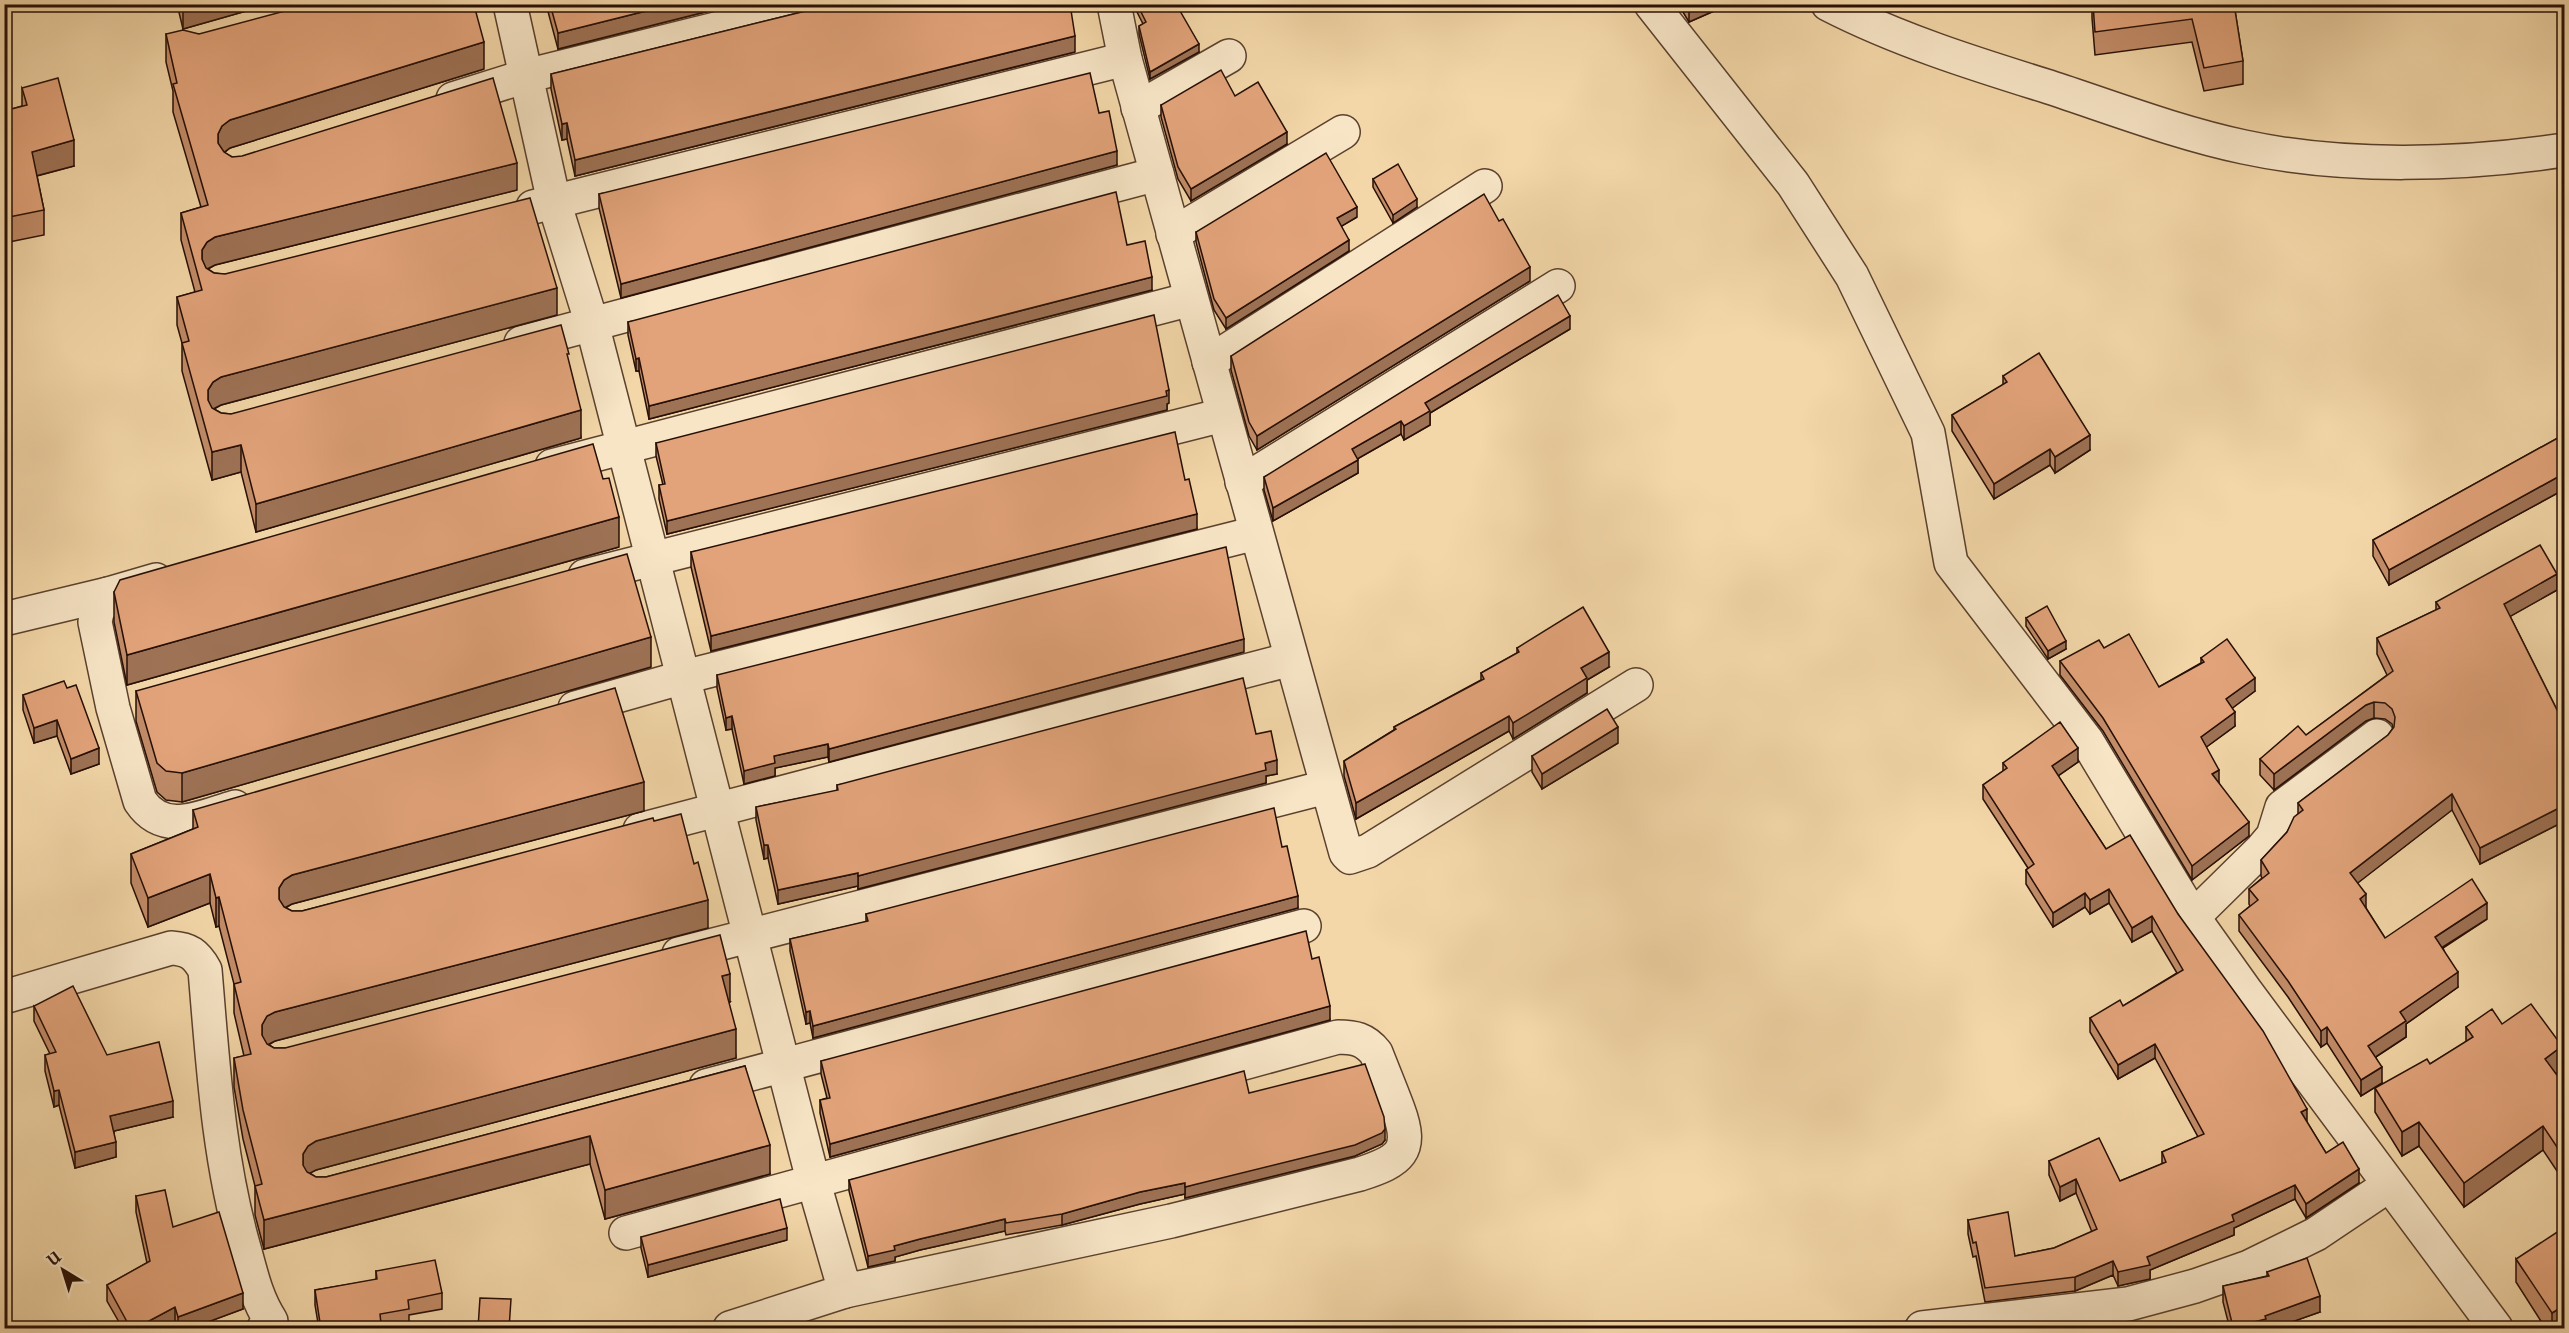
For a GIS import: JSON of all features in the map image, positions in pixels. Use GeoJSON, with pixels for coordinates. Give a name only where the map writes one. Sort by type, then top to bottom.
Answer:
{"type":"FeatureCollection","features":[{"type":"Feature","properties":{"kind":"street"},"geometry":{"type":"LineString","coordinates":[[510,4],[554,202],[592,324],[813,1180],[845,1291]]}},
{"type":"Feature","properties":{"kind":"street"},"geometry":{"type":"LineString","coordinates":[[425,107],[526,76],[817,4]]}},
{"type":"Feature","properties":{"kind":"street"},"geometry":{"type":"LineString","coordinates":[[1114,4],[1138,108],[1326,787],[1343,846],[1350,857],[1357,857],[1636,685]]}},
{"type":"Feature","properties":{"kind":"street"},"geometry":{"type":"LineString","coordinates":[[1651,4],[1793,184],[1852,276],[1928,434],[1951,563],[2087,741],[2193,916],[2496,1329]]}},
{"type":"Feature","properties":{"kind":"street"},"geometry":{"type":"LineString","coordinates":[[1828,4],[1862,22],[2019,78],[2241,146],[2286,154],[2416,163],[2565,150]]}},
{"type":"Feature","properties":{"kind":"street"},"geometry":{"type":"LineString","coordinates":[[1138,108],[1229,56]]}},
{"type":"Feature","properties":{"kind":"street"},"geometry":{"type":"LineString","coordinates":[[508,213],[1125,59]]}},
{"type":"Feature","properties":{"kind":"street"},"geometry":{"type":"LineString","coordinates":[[1173,234],[1343,132]]}},
{"type":"Feature","properties":{"kind":"street"},"geometry":{"type":"LineString","coordinates":[[489,352],[1157,174]]}},
{"type":"Feature","properties":{"kind":"street"},"geometry":{"type":"LineString","coordinates":[[1209,362],[1485,186]]}},
{"type":"Feature","properties":{"kind":"street"},"geometry":{"type":"LineString","coordinates":[[1242,482],[1558,286]]}},
{"type":"Feature","properties":{"kind":"street"},"geometry":{"type":"LineString","coordinates":[[522,474],[624,445],[1191,299]]}},
{"type":"Feature","properties":{"kind":"street"},"geometry":{"type":"LineString","coordinates":[[561,583],[652,557],[1223,415]]}},
{"type":"Feature","properties":{"kind":"street"},"geometry":{"type":"LineString","coordinates":[[547,717],[684,677],[1256,533]]}},
{"type":"Feature","properties":{"kind":"street"},"geometry":{"type":"LineString","coordinates":[[4,620],[108,594],[183,572]]}},
{"type":"Feature","properties":{"kind":"street"},"geometry":{"type":"LineString","coordinates":[[108,594],[97,612],[95,622],[125,704],[140,801],[148,813],[156,818],[182,822],[262,799]]}},
{"type":"Feature","properties":{"kind":"street"},"geometry":{"type":"LineString","coordinates":[[615,836],[1291,659]]}},
{"type":"Feature","properties":{"kind":"street"},"geometry":{"type":"LineString","coordinates":[[2193,916],[2262,849],[2272,836],[2282,807],[2377,736]]}},
{"type":"Feature","properties":{"kind":"street"},"geometry":{"type":"LineString","coordinates":[[647,962],[1326,787]]}},
{"type":"Feature","properties":{"kind":"street"},"geometry":{"type":"LineString","coordinates":[[680,1093],[1305,926]]}},
{"type":"Feature","properties":{"kind":"street"},"geometry":{"type":"LineString","coordinates":[[4,997],[171,948],[187,949],[198,957],[205,970],[222,1151],[232,1205],[259,1301],[271,1321],[264,1329]]}},
{"type":"Feature","properties":{"kind":"street"},"geometry":{"type":"LineString","coordinates":[[626,1233],[1338,1037],[1359,1039],[1369,1044],[1376,1053],[1405,1127],[1406,1143],[1394,1159],[1386,1166],[1360,1174],[1172,1221],[845,1291],[730,1329]]}},
{"type":"Feature","properties":{"kind":"street"},"geometry":{"type":"LineString","coordinates":[[1922,1329],[2128,1304],[2195,1286],[2249,1267],[2306,1239],[2346,1216],[2389,1185]]}},
{"type":"Feature","properties":{"kind":"building"},"geometry":{"type":"Polygon","coordinates":[[[311,4],[474,5],[484,42],[230,120],[222,126],[218,134],[218,143],[224,152],[232,157],[242,156],[493,78],[517,163],[215,237],[207,242],[202,250],[202,259],[206,268],[214,273],[225,274],[530,198],[557,288],[221,377],[213,382],[208,390],[208,400],[212,408],[221,413],[231,414],[561,325],[581,410],[256,504],[241,445],[212,452],[182,343],[189,341],[177,297],[202,290],[181,213],[208,205],[173,84],[177,83],[166,34],[183,30],[199,34],[311,4]]]}},
{"type":"Feature","properties":{"kind":"building"},"geometry":{"type":"Polygon","coordinates":[[[550,4],[674,4],[558,33],[550,4]]]}},
{"type":"Feature","properties":{"kind":"building"},"geometry":{"type":"Polygon","coordinates":[[[825,4],[1070,4],[1075,36],[575,160],[567,123],[562,124],[551,74],[822,7],[825,4]]]}},
{"type":"Feature","properties":{"kind":"building"},"geometry":{"type":"Polygon","coordinates":[[[1137,4],[1176,4],[1199,44],[1150,72],[1139,26],[1146,22],[1137,4]]]}},
{"type":"Feature","properties":{"kind":"building"},"geometry":{"type":"Polygon","coordinates":[[[2093,4],[2234,4],[2243,61],[2204,68],[2192,19],[2095,32],[2093,4]]]}},
{"type":"Feature","properties":{"kind":"building"},"geometry":{"type":"Polygon","coordinates":[[[1221,70],[1235,96],[1258,82],[1287,132],[1191,189],[1178,167],[1161,105],[1221,70]]]}},
{"type":"Feature","properties":{"kind":"building"},"geometry":{"type":"Polygon","coordinates":[[[1090,73],[1099,113],[1109,111],[1117,151],[621,284],[599,194],[1090,73]]]}},
{"type":"Feature","properties":{"kind":"building"},"geometry":{"type":"Polygon","coordinates":[[[58,78],[74,140],[32,152],[44,210],[4,218],[4,111],[27,105],[22,88],[58,78]]]}},
{"type":"Feature","properties":{"kind":"building"},"geometry":{"type":"Polygon","coordinates":[[[1326,153],[1357,207],[1337,218],[1349,240],[1226,318],[1214,299],[1196,232],[1326,153]]]}},
{"type":"Feature","properties":{"kind":"building"},"geometry":{"type":"Polygon","coordinates":[[[1398,164],[1417,199],[1393,215],[1373,179],[1398,164]]]}},
{"type":"Feature","properties":{"kind":"building"},"geometry":{"type":"Polygon","coordinates":[[[1116,192],[1127,245],[1145,241],[1152,277],[649,406],[639,358],[636,359],[628,322],[1116,192]]]}},
{"type":"Feature","properties":{"kind":"building"},"geometry":{"type":"Polygon","coordinates":[[[1484,194],[1499,221],[1503,219],[1530,267],[1257,436],[1249,422],[1231,356],[1484,194]]]}},
{"type":"Feature","properties":{"kind":"building"},"geometry":{"type":"Polygon","coordinates":[[[1558,295],[1570,316],[1425,403],[1430,411],[1404,426],[1401,421],[1352,449],[1358,460],[1273,508],[1264,477],[1558,295]]]}},
{"type":"Feature","properties":{"kind":"building"},"geometry":{"type":"Polygon","coordinates":[[[1154,315],[1169,390],[1166,391],[1167,396],[667,521],[659,485],[665,484],[656,443],[1154,315]]]}},
{"type":"Feature","properties":{"kind":"building"},"geometry":{"type":"Polygon","coordinates":[[[2039,353],[2090,435],[2055,457],[2050,449],[1994,484],[1952,415],[2007,382],[2003,376],[2039,353]]]}},
{"type":"Feature","properties":{"kind":"building"},"geometry":{"type":"Polygon","coordinates":[[[1175,432],[1185,480],[1189,479],[1197,514],[711,636],[691,552],[1175,432]]]}},
{"type":"Feature","properties":{"kind":"building"},"geometry":{"type":"Polygon","coordinates":[[[2565,434],[2565,473],[2389,570],[2373,540],[2565,434]]]}},
{"type":"Feature","properties":{"kind":"building"},"geometry":{"type":"Polygon","coordinates":[[[593,444],[603,479],[609,478],[619,517],[127,655],[114,592],[120,580],[593,444]]]}},
{"type":"Feature","properties":{"kind":"building"},"geometry":{"type":"Polygon","coordinates":[[[2540,545],[2557,574],[2504,604],[2565,726],[2565,735],[2558,739],[2565,751],[2565,805],[2480,848],[2452,794],[2350,873],[2366,894],[2360,899],[2385,938],[2472,879],[2487,903],[2435,937],[2458,972],[2400,1012],[2406,1021],[2368,1046],[2382,1067],[2361,1080],[2327,1027],[2321,1031],[2288,981],[2239,915],[2258,900],[2249,889],[2269,873],[2261,860],[2287,832],[2294,817],[2303,810],[2298,803],[2388,735],[2394,727],[2395,717],[2392,709],[2385,703],[2374,702],[2366,705],[2274,774],[2260,759],[2298,726],[2306,735],[2393,671],[2377,638],[2440,608],[2436,602],[2540,545]]]}},
{"type":"Feature","properties":{"kind":"building"},"geometry":{"type":"Polygon","coordinates":[[[1226,547],[1244,639],[829,749],[828,744],[774,756],[775,763],[744,771],[732,716],[726,718],[717,675],[1226,547]]]}},
{"type":"Feature","properties":{"kind":"building"},"geometry":{"type":"Polygon","coordinates":[[[627,554],[651,637],[182,773],[166,771],[157,763],[136,691],[627,554]]]}},
{"type":"Feature","properties":{"kind":"building"},"geometry":{"type":"Polygon","coordinates":[[[2047,606],[2066,641],[2048,651],[2026,618],[2047,606]]]}},
{"type":"Feature","properties":{"kind":"building"},"geometry":{"type":"Polygon","coordinates":[[[1583,607],[1609,652],[1581,668],[1587,678],[1513,723],[1509,716],[1356,803],[1344,761],[1396,729],[1394,727],[1484,679],[1481,673],[1519,652],[1517,648],[1583,607]]]}},
{"type":"Feature","properties":{"kind":"building"},"geometry":{"type":"Polygon","coordinates":[[[2129,634],[2159,687],[2204,662],[2201,658],[2227,639],[2255,678],[2226,699],[2235,712],[2201,737],[2219,770],[2212,774],[2249,822],[2192,866],[2103,718],[2060,661],[2099,640],[2104,648],[2129,634]]]}},
{"type":"Feature","properties":{"kind":"building"},"geometry":{"type":"Polygon","coordinates":[[[1243,678],[1256,734],[1271,731],[1277,760],[1265,763],[1266,770],[858,876],[858,873],[778,890],[768,845],[764,845],[756,807],[838,790],[837,785],[1243,678]]]}},
{"type":"Feature","properties":{"kind":"building"},"geometry":{"type":"Polygon","coordinates":[[[64,681],[67,688],[76,685],[99,748],[71,759],[57,720],[34,728],[23,695],[64,681]]]}},
{"type":"Feature","properties":{"kind":"building"},"geometry":{"type":"Polygon","coordinates":[[[615,688],[644,782],[292,875],[284,880],[279,888],[279,899],[284,907],[292,911],[302,911],[653,818],[654,821],[681,814],[694,864],[698,862],[708,900],[275,1012],[267,1016],[262,1025],[262,1035],[267,1044],[274,1048],[285,1048],[720,935],[730,974],[722,976],[736,1029],[316,1141],[308,1146],[303,1154],[303,1165],[307,1172],[316,1177],[326,1177],[745,1066],[770,1145],[605,1190],[590,1136],[264,1220],[255,1186],[262,1184],[243,1110],[234,1058],[251,1054],[234,984],[241,982],[219,897],[216,898],[210,874],[148,898],[131,854],[198,827],[193,810],[615,688]]]}},
{"type":"Feature","properties":{"kind":"building"},"geometry":{"type":"Polygon","coordinates":[[[1607,709],[1618,727],[1542,774],[1532,756],[1607,709]]]}},
{"type":"Feature","properties":{"kind":"building"},"geometry":{"type":"Polygon","coordinates":[[[2060,722],[2078,748],[2052,766],[2106,849],[2130,835],[2178,914],[2263,1031],[2307,1109],[2301,1112],[2326,1153],[2343,1142],[2359,1169],[2306,1204],[2295,1185],[2232,1215],[2234,1221],[2147,1257],[2150,1265],[2118,1272],[2113,1261],[2075,1277],[1985,1288],[1976,1242],[1973,1243],[1968,1220],[2008,1212],[2015,1256],[2054,1248],[2097,1229],[2076,1179],[2060,1187],[2049,1161],[2099,1138],[2120,1181],[2166,1162],[2162,1152],[2204,1134],[2155,1044],[2118,1065],[2090,1018],[2120,1000],[2123,1006],[2183,970],[2152,916],[2132,928],[2109,889],[2090,900],[2085,893],[2053,913],[2026,870],[2034,864],[1983,785],[2007,768],[2003,763],[2060,722]]]}},
{"type":"Feature","properties":{"kind":"building"},"geometry":{"type":"Polygon","coordinates":[[[1274,808],[1282,847],[1287,846],[1298,896],[813,1026],[810,1011],[806,1012],[790,939],[868,921],[866,914],[1274,808]]]}},
{"type":"Feature","properties":{"kind":"building"},"geometry":{"type":"Polygon","coordinates":[[[1306,931],[1312,959],[1319,957],[1330,1006],[830,1144],[820,1100],[830,1098],[821,1061],[1306,931]]]}},
{"type":"Feature","properties":{"kind":"building"},"geometry":{"type":"Polygon","coordinates":[[[73,986],[107,1055],[159,1042],[173,1101],[110,1116],[116,1142],[75,1152],[59,1090],[54,1091],[45,1055],[56,1052],[34,1006],[73,986]]]}},
{"type":"Feature","properties":{"kind":"building"},"geometry":{"type":"Polygon","coordinates":[[[2531,1004],[2562,1046],[2545,1059],[2565,1086],[2565,1159],[2543,1126],[2464,1183],[2419,1122],[2402,1132],[2375,1088],[2427,1059],[2430,1064],[2473,1037],[2466,1027],[2492,1009],[2502,1024],[2531,1004]]]}},
{"type":"Feature","properties":{"kind":"building"},"geometry":{"type":"Polygon","coordinates":[[[1365,1064],[1384,1117],[1385,1129],[1382,1133],[1355,1145],[1185,1187],[1185,1183],[1140,1192],[1062,1214],[1006,1223],[1005,1219],[894,1246],[895,1250],[868,1256],[849,1180],[1244,1071],[1249,1093],[1365,1064]]]}},
{"type":"Feature","properties":{"kind":"building"},"geometry":{"type":"Polygon","coordinates":[[[165,1190],[173,1227],[219,1212],[243,1293],[178,1317],[175,1307],[131,1329],[107,1285],[150,1261],[136,1196],[165,1190]]]}},
{"type":"Feature","properties":{"kind":"building"},"geometry":{"type":"Polygon","coordinates":[[[780,1199],[787,1228],[648,1265],[641,1237],[780,1199]]]}},
{"type":"Feature","properties":{"kind":"building"},"geometry":{"type":"Polygon","coordinates":[[[2565,1227],[2565,1305],[2552,1313],[2516,1259],[2565,1227]]]}},
{"type":"Feature","properties":{"kind":"building"},"geometry":{"type":"Polygon","coordinates":[[[2307,1258],[2320,1296],[2265,1316],[2266,1319],[2233,1327],[2223,1286],[2269,1276],[2267,1272],[2307,1258]]]}},
{"type":"Feature","properties":{"kind":"building"},"geometry":{"type":"Polygon","coordinates":[[[435,1260],[442,1293],[408,1300],[409,1309],[380,1314],[381,1324],[355,1329],[321,1329],[315,1290],[377,1279],[376,1271],[435,1260]]]}},
{"type":"Feature","properties":{"kind":"building"},"geometry":{"type":"Polygon","coordinates":[[[480,1298],[511,1299],[509,1329],[478,1328],[480,1298]]]}},
{"type":"Feature","properties":{"kind":"building"},"geometry":{"type":"Polygon","coordinates":[[[2019,1323],[2020,1329],[1978,1329],[1983,1327],[2019,1323]]]}}]}
